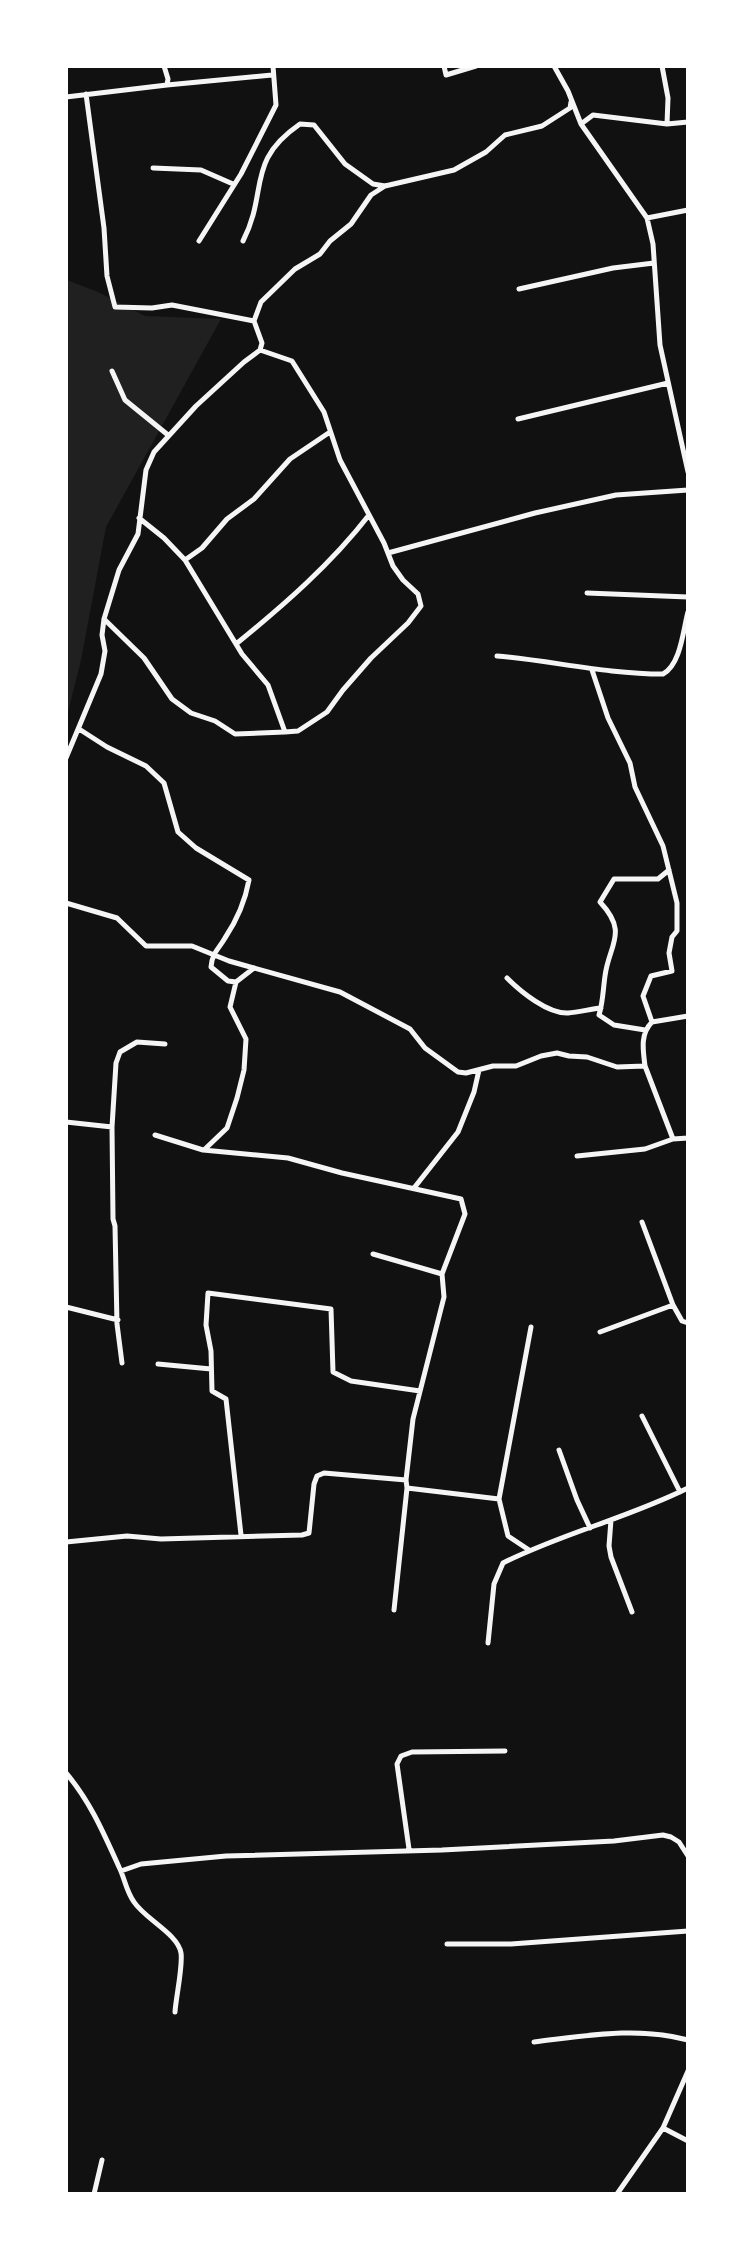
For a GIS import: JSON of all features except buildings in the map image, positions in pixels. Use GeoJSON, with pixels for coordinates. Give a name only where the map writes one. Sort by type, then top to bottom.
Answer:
{"type":"FeatureCollection","features":[{"type":"Feature","properties":{"kind":"street"},"geometry":{"type":"LineString","coordinates":[[164,66],[167,85]]}},
{"type":"Feature","properties":{"kind":"street"},"geometry":{"type":"LineString","coordinates":[[199,241],[233,184],[242,174],[276,105],[273,66]]}},
{"type":"Feature","properties":{"kind":"street"},"geometry":{"type":"LineString","coordinates":[[444,66],[446,75],[475,66]]}},
{"type":"Feature","properties":{"kind":"street"},"geometry":{"type":"LineString","coordinates":[[554,66],[568,90],[581,124],[646,218],[653,244],[660,345],[688,472]]}},
{"type":"Feature","properties":{"kind":"street"},"geometry":{"type":"LineString","coordinates":[[662,66],[668,98],[667,124]]}},
{"type":"Feature","properties":{"kind":"street"},"geometry":{"type":"LineString","coordinates":[[67,96],[272,75]]}},
{"type":"Feature","properties":{"kind":"street"},"geometry":{"type":"LineString","coordinates":[[86,94],[104,228],[107,276],[115,307],[152,308],[172,305],[254,321]]}},
{"type":"Feature","properties":{"kind":"street"},"geometry":{"type":"LineString","coordinates":[[66,758],[101,674],[105,652],[102,635],[104,619],[119,570],[138,534],[146,470],[154,452],[168,435],[260,350],[262,343],[254,321],[261,302],[295,269],[320,254],[330,241],[351,224],[372,195],[385,186],[454,170],[486,152],[505,135],[541,126],[569,108],[571,102]]}},
{"type":"Feature","properties":{"kind":"street"},"geometry":{"type":"LineString","coordinates":[[576,113],[667,124],[688,122]]}},
{"type":"Feature","properties":{"kind":"street"},"geometry":{"type":"LineString","coordinates":[[581,124],[593,115]]}},
{"type":"Feature","properties":{"kind":"street"},"geometry":{"type":"LineString","coordinates":[[243,241],[254,216],[262,167],[276,143],[300,124],[314,125],[345,164],[373,184],[385,186]]}},
{"type":"Feature","properties":{"kind":"street"},"geometry":{"type":"LineString","coordinates":[[153,168],[201,170],[233,184]]}},
{"type":"Feature","properties":{"kind":"street"},"geometry":{"type":"LineString","coordinates":[[646,218],[688,210]]}},
{"type":"Feature","properties":{"kind":"street"},"geometry":{"type":"LineString","coordinates":[[519,289],[613,268],[654,263]]}},
{"type":"Feature","properties":{"kind":"street"},"geometry":{"type":"LineString","coordinates":[[104,619],[144,658],[172,699],[191,713],[215,721],[235,734],[285,732],[298,731],[327,712],[371,658],[408,623],[421,606],[418,594],[393,566],[340,460],[324,412],[292,361],[260,350]]}},
{"type":"Feature","properties":{"kind":"street"},"geometry":{"type":"LineString","coordinates":[[112,370],[125,400],[168,435]]}},
{"type":"Feature","properties":{"kind":"street"},"geometry":{"type":"LineString","coordinates":[[518,419],[668,383]]}},
{"type":"Feature","properties":{"kind":"street"},"geometry":{"type":"LineString","coordinates":[[185,560],[202,548],[227,519],[254,499],[290,459],[330,432]]}},
{"type":"Feature","properties":{"kind":"street"},"geometry":{"type":"LineString","coordinates":[[388,553],[535,513],[616,495],[688,490]]}},
{"type":"Feature","properties":{"kind":"street"},"geometry":{"type":"LineString","coordinates":[[236,644],[281,607],[325,565],[349,541],[369,515]]}},
{"type":"Feature","properties":{"kind":"street"},"geometry":{"type":"LineString","coordinates":[[139,518],[185,560],[242,654],[268,685],[285,732]]}},
{"type":"Feature","properties":{"kind":"street"},"geometry":{"type":"LineString","coordinates":[[587,593],[688,597]]}},
{"type":"Feature","properties":{"kind":"street"},"geometry":{"type":"LineString","coordinates":[[497,656],[592,670],[663,674],[670,670],[678,651],[688,612]]}},
{"type":"Feature","properties":{"kind":"street"},"geometry":{"type":"LineString","coordinates":[[592,670],[608,718],[629,763],[635,787],[663,846],[677,903],[677,931],[672,937],[669,953],[672,971],[651,976],[643,996],[652,1022]]}},
{"type":"Feature","properties":{"kind":"street"},"geometry":{"type":"LineString","coordinates":[[79,729],[107,747],[146,766],[164,783],[178,832],[196,848],[249,880],[245,901],[224,939],[212,954],[211,967],[228,981],[236,982]]}},
{"type":"Feature","properties":{"kind":"street"},"geometry":{"type":"LineString","coordinates":[[645,1030],[614,1025],[599,1015],[605,974],[617,938],[610,912],[600,902],[614,880],[658,880],[669,870]]}},
{"type":"Feature","properties":{"kind":"street"},"geometry":{"type":"LineString","coordinates":[[66,903],[117,918],[146,946],[192,946],[254,968],[340,992],[410,1029],[425,1048],[449,1068],[466,1073],[493,1066],[516,1066],[557,1053],[587,1057],[617,1067],[645,1066]]}},
{"type":"Feature","properties":{"kind":"street"},"geometry":{"type":"LineString","coordinates":[[203,1150],[227,1128],[244,1070],[246,1039],[230,1007],[236,982],[254,968]]}},
{"type":"Feature","properties":{"kind":"street"},"geometry":{"type":"LineString","coordinates":[[507,978],[554,1011],[567,1013],[601,1008]]}},
{"type":"Feature","properties":{"kind":"street"},"geometry":{"type":"LineString","coordinates":[[673,1139],[645,1066],[643,1045],[645,1030],[652,1022],[688,1016]]}},
{"type":"Feature","properties":{"kind":"street"},"geometry":{"type":"LineString","coordinates":[[122,1363],[113,1219],[112,1127],[116,1063],[120,1052],[137,1042],[165,1044]]}},
{"type":"Feature","properties":{"kind":"street"},"geometry":{"type":"LineString","coordinates":[[414,1188],[458,1132],[474,1092],[479,1070]]}},
{"type":"Feature","properties":{"kind":"street"},"geometry":{"type":"LineString","coordinates":[[66,1122],[112,1127]]}},
{"type":"Feature","properties":{"kind":"street"},"geometry":{"type":"LineString","coordinates":[[155,1135],[203,1150],[288,1158],[342,1173],[461,1199],[465,1214],[442,1274],[444,1297],[412,1419],[394,1610]]}},
{"type":"Feature","properties":{"kind":"street"},"geometry":{"type":"LineString","coordinates":[[577,1156],[645,1149],[673,1139],[688,1138]]}},
{"type":"Feature","properties":{"kind":"street"},"geometry":{"type":"LineString","coordinates":[[642,1222],[673,1305],[682,1321],[688,1323]]}},
{"type":"Feature","properties":{"kind":"street"},"geometry":{"type":"LineString","coordinates":[[373,1254],[442,1274]]}},
{"type":"Feature","properties":{"kind":"street"},"geometry":{"type":"LineString","coordinates":[[241,1535],[226,1399],[212,1391],[211,1351],[206,1325],[208,1293],[331,1309],[333,1372],[351,1381],[420,1391]]}},
{"type":"Feature","properties":{"kind":"street"},"geometry":{"type":"LineString","coordinates":[[600,1332],[673,1305]]}},
{"type":"Feature","properties":{"kind":"street"},"geometry":{"type":"LineString","coordinates":[[66,1307],[118,1320]]}},
{"type":"Feature","properties":{"kind":"street"},"geometry":{"type":"LineString","coordinates":[[529,1550],[509,1536],[499,1499],[531,1327]]}},
{"type":"Feature","properties":{"kind":"street"},"geometry":{"type":"LineString","coordinates":[[158,1364],[211,1369]]}},
{"type":"Feature","properties":{"kind":"street"},"geometry":{"type":"LineString","coordinates":[[642,1416],[680,1492]]}},
{"type":"Feature","properties":{"kind":"street"},"geometry":{"type":"LineString","coordinates":[[559,1450],[590,1528]]}},
{"type":"Feature","properties":{"kind":"street"},"geometry":{"type":"LineString","coordinates":[[66,1542],[127,1536],[161,1539],[302,1535],[309,1533],[317,1476],[324,1473],[406,1479]]}},
{"type":"Feature","properties":{"kind":"street"},"geometry":{"type":"LineString","coordinates":[[407,1488],[499,1499]]}},
{"type":"Feature","properties":{"kind":"street"},"geometry":{"type":"LineString","coordinates":[[488,1643],[497,1574],[503,1563],[529,1550],[688,1488]]}},
{"type":"Feature","properties":{"kind":"street"},"geometry":{"type":"LineString","coordinates":[[611,1520],[611,1557],[632,1612]]}},
{"type":"Feature","properties":{"kind":"street"},"geometry":{"type":"LineString","coordinates":[[409,1849],[397,1764],[401,1756],[412,1752],[505,1751]]}},
{"type":"Feature","properties":{"kind":"street"},"geometry":{"type":"LineString","coordinates":[[66,1773],[79,1788],[105,1833],[134,1904],[172,1936],[181,1952],[175,2012]]}},
{"type":"Feature","properties":{"kind":"street"},"geometry":{"type":"LineString","coordinates":[[121,1871],[141,1864],[176,1859],[409,1849],[442,1850],[614,1841],[663,1835],[679,1842],[688,1856]]}},
{"type":"Feature","properties":{"kind":"street"},"geometry":{"type":"LineString","coordinates":[[447,1944],[523,1943],[688,1931]]}},
{"type":"Feature","properties":{"kind":"street"},"geometry":{"type":"LineString","coordinates":[[534,2042],[619,2032],[664,2033],[688,2040]]}},
{"type":"Feature","properties":{"kind":"street"},"geometry":{"type":"LineString","coordinates":[[617,2193],[663,2128],[688,2071]]}},
{"type":"Feature","properties":{"kind":"street"},"geometry":{"type":"LineString","coordinates":[[663,2128],[688,2141]]}},
{"type":"Feature","properties":{"kind":"street"},"geometry":{"type":"LineString","coordinates":[[94,2193],[102,2160]]}},
{"type":"Feature","properties":{"kind":"shaded area"},"geometry":{"type":"Polygon","coordinates":[[[67,280],[145,316],[221,319],[106,527],[81,660],[67,716],[67,280]]]}}]}
